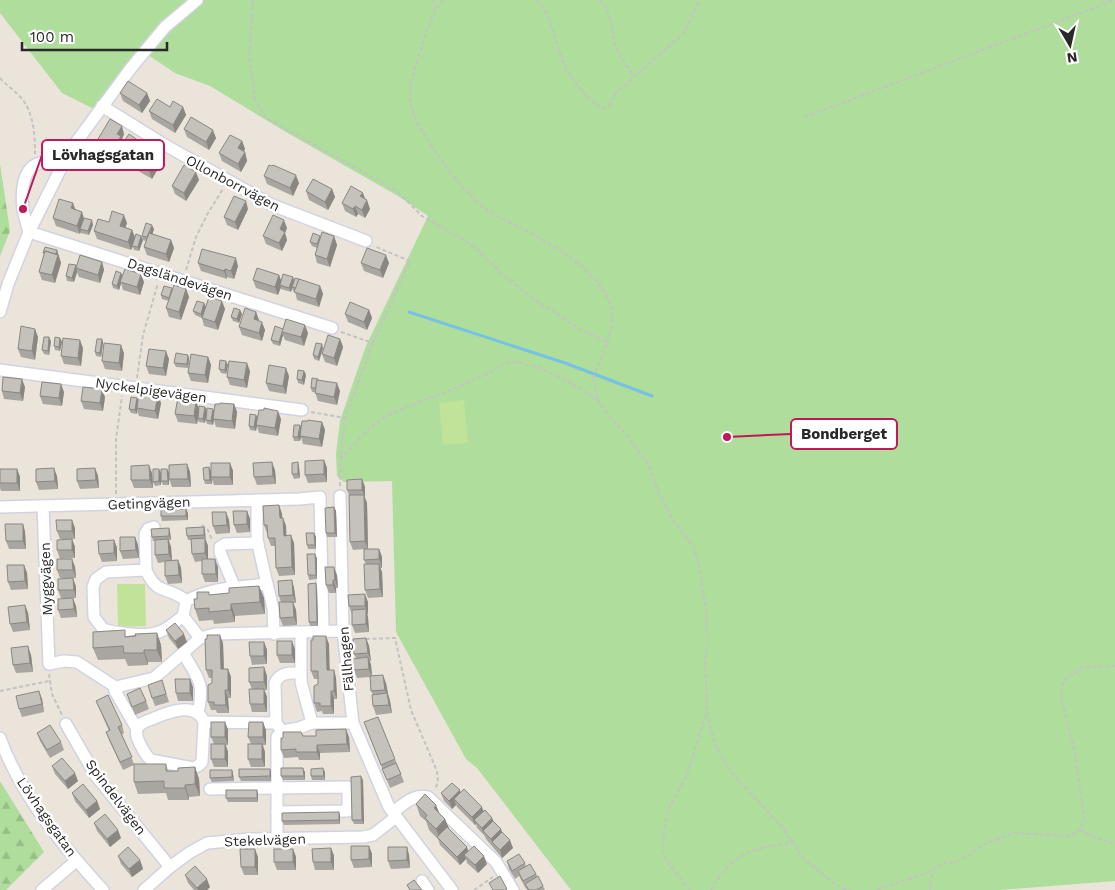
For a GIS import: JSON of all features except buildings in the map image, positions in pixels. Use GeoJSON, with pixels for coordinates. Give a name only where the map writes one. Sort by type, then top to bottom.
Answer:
{"type":"FeatureCollection","features":[{"type":"Feature","properties":{"kind":"street"},"geometry":{"type":"LineString","coordinates":[[0,312],[8,284],[28,232],[60,167],[130,68],[166,27],[197,0]]}},
{"type":"Feature","properties":{"kind":"street","name":"Ollonborrvägen"},"geometry":{"type":"LineString","coordinates":[[102,106],[228,182],[272,205],[366,241]]}},
{"type":"Feature","properties":{"kind":"street"},"geometry":{"type":"LineString","coordinates":[[28,232],[23,209],[25,176],[31,166],[39,162],[46,162],[60,167]]}},
{"type":"Feature","properties":{"kind":"street","name":"Dagsländevägen"},"geometry":{"type":"LineString","coordinates":[[28,232],[332,328]]}},
{"type":"Feature","properties":{"kind":"street","name":"Nyckelpigevägen"},"geometry":{"type":"LineString","coordinates":[[0,370],[302,410]]}},
{"type":"Feature","properties":{"kind":"street","name":"Getingvägen"},"geometry":{"type":"LineString","coordinates":[[0,507],[299,499],[320,496],[323,626]]}},
{"type":"Feature","properties":{"kind":"street","name":"Fällhagen"},"geometry":{"type":"LineString","coordinates":[[340,496],[343,631],[353,723],[389,807],[452,890]]}},
{"type":"Feature","properties":{"kind":"street"},"geometry":{"type":"LineString","coordinates":[[257,500],[258,542],[271,596],[274,634]]}},
{"type":"Feature","properties":{"kind":"street","name":"Myggvägen"},"geometry":{"type":"LineString","coordinates":[[43,506],[49,664]]}},
{"type":"Feature","properties":{"kind":"street"},"geometry":{"type":"LineString","coordinates":[[154,527],[148,529],[145,534],[146,570],[158,588],[181,596],[186,601]]}},
{"type":"Feature","properties":{"kind":"street"},"geometry":{"type":"LineString","coordinates":[[234,586],[220,552],[220,547],[225,544],[258,542]]}},
{"type":"Feature","properties":{"kind":"street"},"geometry":{"type":"LineString","coordinates":[[146,570],[106,572],[96,579],[93,587],[94,617],[100,627],[108,631],[158,633],[170,627],[183,616],[186,601],[194,596],[234,586],[268,584]]}},
{"type":"Feature","properties":{"kind":"street"},"geometry":{"type":"LineString","coordinates":[[183,616],[200,638]]}},
{"type":"Feature","properties":{"kind":"street"},"geometry":{"type":"LineString","coordinates":[[117,688],[154,678],[200,638],[215,634],[343,631]]}},
{"type":"Feature","properties":{"kind":"street"},"geometry":{"type":"LineString","coordinates":[[301,633],[301,682],[312,723]]}},
{"type":"Feature","properties":{"kind":"street"},"geometry":{"type":"LineString","coordinates":[[117,688],[115,691],[137,729],[138,739],[147,757],[152,760],[193,768],[198,766],[202,762],[201,686],[184,653]]}},
{"type":"Feature","properties":{"kind":"street"},"geometry":{"type":"LineString","coordinates":[[49,664],[64,661],[77,662],[117,688]]}},
{"type":"Feature","properties":{"kind":"street"},"geometry":{"type":"LineString","coordinates":[[278,838],[276,788],[279,727],[276,683],[281,675],[300,673]]}},
{"type":"Feature","properties":{"kind":"street"},"geometry":{"type":"LineString","coordinates":[[137,729],[140,724],[169,711],[191,710],[201,717],[279,727],[299,728],[312,723],[353,723]]}},
{"type":"Feature","properties":{"kind":"street","name":"Spindelvägen"},"geometry":{"type":"LineString","coordinates":[[66,724],[96,776],[170,866]]}},
{"type":"Feature","properties":{"kind":"street","name":"Lövhagsgatan"},"geometry":{"type":"LineString","coordinates":[[0,738],[35,806],[76,861],[103,890]]}},
{"type":"Feature","properties":{"kind":"street"},"geometry":{"type":"LineString","coordinates":[[210,789],[348,786],[348,811],[277,812]]}},
{"type":"Feature","properties":{"kind":"street"},"geometry":{"type":"LineString","coordinates":[[395,814],[412,798],[419,795],[428,797],[496,862],[513,890]]}},
{"type":"Feature","properties":{"kind":"street","name":"Stekelvägen"},"geometry":{"type":"LineString","coordinates":[[144,890],[170,866],[189,852],[207,843],[278,838],[363,837],[373,835],[395,814]]}},
{"type":"Feature","properties":{"kind":"street"},"geometry":{"type":"LineString","coordinates":[[42,890],[76,861]]}},
{"type":"Feature","properties":{"kind":"path"},"geometry":{"type":"LineString","coordinates":[[253,0],[250,56],[252,84],[255,100],[266,118],[396,190],[422,216],[473,246],[501,273],[532,297],[580,329],[606,342]]}},
{"type":"Feature","properties":{"kind":"path"},"geometry":{"type":"LineString","coordinates":[[432,0],[436,9]]}},
{"type":"Feature","properties":{"kind":"path"},"geometry":{"type":"LineString","coordinates":[[443,0],[436,9],[426,31],[411,82],[409,96],[412,116],[445,165],[464,189],[492,213],[577,262],[603,289],[611,304],[613,321],[592,378],[598,400],[604,410],[628,437],[649,466],[657,489],[672,520],[694,547],[706,611],[708,641],[705,660],[706,711],[722,758],[732,774],[782,827],[804,859],[831,881],[849,890]]}},
{"type":"Feature","properties":{"kind":"path"},"geometry":{"type":"LineString","coordinates":[[537,0],[547,10],[566,67],[587,97],[602,109],[610,105],[615,94],[684,34],[700,0]]}},
{"type":"Feature","properties":{"kind":"path"},"geometry":{"type":"LineString","coordinates":[[599,0],[604,4],[611,21],[616,48],[636,77]]}},
{"type":"Feature","properties":{"kind":"path"},"geometry":{"type":"LineString","coordinates":[[805,117],[1115,0]]}},
{"type":"Feature","properties":{"kind":"path"},"geometry":{"type":"LineString","coordinates":[[0,78],[23,100],[30,112],[35,140],[35,164]]}},
{"type":"Feature","properties":{"kind":"path"},"geometry":{"type":"LineString","coordinates":[[183,280],[196,237],[208,213],[228,182]]}},
{"type":"Feature","properties":{"kind":"path"},"geometry":{"type":"LineString","coordinates":[[340,496],[340,459],[345,418],[373,343],[410,262],[366,241]]}},
{"type":"Feature","properties":{"kind":"path"},"geometry":{"type":"LineString","coordinates":[[136,388],[143,335],[161,273]]}},
{"type":"Feature","properties":{"kind":"path"},"geometry":{"type":"LineString","coordinates":[[332,328],[373,343]]}},
{"type":"Feature","properties":{"kind":"path"},"geometry":{"type":"LineString","coordinates":[[340,459],[371,427],[391,413],[448,391],[489,373],[505,363],[518,362],[538,367],[598,400]]}},
{"type":"Feature","properties":{"kind":"path"},"geometry":{"type":"LineString","coordinates":[[116,503],[116,439],[123,386]]}},
{"type":"Feature","properties":{"kind":"path"},"geometry":{"type":"LineString","coordinates":[[302,410],[345,418]]}},
{"type":"Feature","properties":{"kind":"path"},"geometry":{"type":"LineString","coordinates":[[202,526],[208,530],[211,540],[220,547]]}},
{"type":"Feature","properties":{"kind":"path"},"geometry":{"type":"LineString","coordinates":[[361,639],[395,638],[411,710],[438,777],[436,788],[428,797]]}},
{"type":"Feature","properties":{"kind":"path"},"geometry":{"type":"LineString","coordinates":[[49,664],[52,694],[66,724]]}},
{"type":"Feature","properties":{"kind":"path"},"geometry":{"type":"LineString","coordinates":[[877,890],[924,874],[942,864],[956,862],[970,855],[982,845],[1013,833],[1070,836],[1080,830],[1084,819],[1075,753],[1061,691],[1063,682],[1083,667],[1115,666]]}},
{"type":"Feature","properties":{"kind":"path"},"geometry":{"type":"LineString","coordinates":[[0,692],[50,681]]}},
{"type":"Feature","properties":{"kind":"path"},"geometry":{"type":"LineString","coordinates":[[690,890],[664,858],[664,836],[669,808],[687,775],[706,711]]}},
{"type":"Feature","properties":{"kind":"path"},"geometry":{"type":"LineString","coordinates":[[1080,830],[1101,840],[1115,843]]}},
{"type":"Feature","properties":{"kind":"path"},"geometry":{"type":"LineString","coordinates":[[711,890],[726,869],[748,852],[792,843]]}},
{"type":"Feature","properties":{"kind":"path"},"geometry":{"type":"LineString","coordinates":[[930,890],[932,870]]}},
{"type":"Feature","properties":{"kind":"path"},"geometry":{"type":"LineString","coordinates":[[474,890],[501,871]]}},
{"type":"Feature","properties":{"kind":"green space"},"geometry":{"type":"Polygon","coordinates":[[[0,0],[1115,0],[1115,881],[999,890],[571,890],[477,768],[466,759],[396,632],[392,481],[344,482],[337,476],[336,454],[340,421],[355,377],[366,346],[428,216],[398,196],[210,86],[175,73],[145,53],[102,113],[62,93],[0,13],[0,0]]]}},
{"type":"Feature","properties":{"kind":"green space"},"geometry":{"type":"Polygon","coordinates":[[[0,164],[10,231],[0,256],[0,164]]]}},
{"type":"Feature","properties":{"kind":"green space"},"geometry":{"type":"Polygon","coordinates":[[[464,400],[468,443],[443,445],[439,403],[464,400]]]}},
{"type":"Feature","properties":{"kind":"green space"},"geometry":{"type":"Polygon","coordinates":[[[117,584],[145,584],[146,626],[118,627],[117,584]]]}},
{"type":"Feature","properties":{"kind":"green space"},"geometry":{"type":"Polygon","coordinates":[[[0,781],[44,852],[6,890],[0,890],[0,781]]]}},
{"type":"Feature","properties":{"kind":"waterway"},"geometry":{"type":"LineString","coordinates":[[409,312],[565,363],[652,396]]}},
{"type":"Feature","properties":{"kind":"place","name":"Lövhagsgatan"},"geometry":{"type":"Point","coordinates":[23,209]}},
{"type":"Feature","properties":{"kind":"place","name":"Bondberget"},"geometry":{"type":"Point","coordinates":[727,437]}}]}
